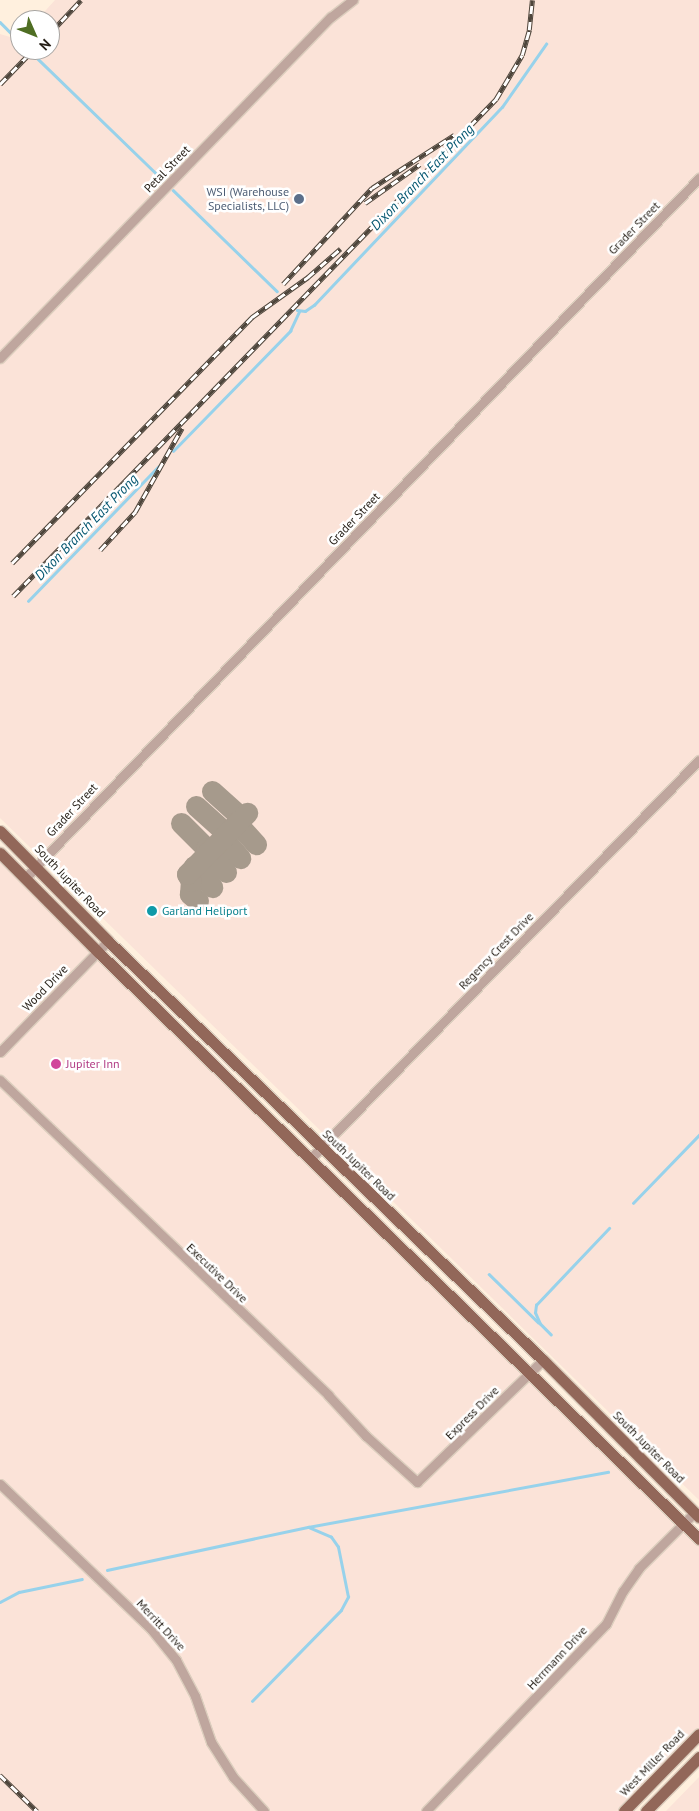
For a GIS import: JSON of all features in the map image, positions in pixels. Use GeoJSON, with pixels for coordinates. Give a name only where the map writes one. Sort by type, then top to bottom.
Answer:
{"type":"FeatureCollection","features":[{"type":"Feature","properties":{"kind":"main road","name":"South Jupiter Road"},"geometry":{"type":"LineString","coordinates":[[0,831],[37,866],[108,941],[543,1360],[697,1515]]}},
{"type":"Feature","properties":{"kind":"main road"},"geometry":{"type":"LineString","coordinates":[[0,853],[98,952],[699,1539]]}},
{"type":"Feature","properties":{"kind":"main road"},"geometry":{"type":"LineString","coordinates":[[445,1290],[457,1278]]}},
{"type":"Feature","properties":{"kind":"main road","name":"West Miller Road"},"geometry":{"type":"LineString","coordinates":[[624,1811],[699,1734]]}},
{"type":"Feature","properties":{"kind":"main road"},"geometry":{"type":"LineString","coordinates":[[646,1811],[699,1756]]}},
{"type":"Feature","properties":{"kind":"street","name":"Petal Street"},"geometry":{"type":"LineString","coordinates":[[0,358],[331,17],[353,0]]}},
{"type":"Feature","properties":{"kind":"street","name":"Grader Street"},"geometry":{"type":"LineString","coordinates":[[25,878],[699,178]]}},
{"type":"Feature","properties":{"kind":"street","name":"Regency Crest Drive"},"geometry":{"type":"LineString","coordinates":[[310,1159],[699,760]]}},
{"type":"Feature","properties":{"kind":"street","name":"Wood Drive"},"geometry":{"type":"LineString","coordinates":[[0,1052],[108,941]]}},
{"type":"Feature","properties":{"kind":"street","name":"Executive Drive"},"geometry":{"type":"LineString","coordinates":[[0,1080],[328,1395],[366,1436],[417,1482]]}},
{"type":"Feature","properties":{"kind":"street","name":"Express Drive"},"geometry":{"type":"LineString","coordinates":[[417,1482],[543,1360]]}},
{"type":"Feature","properties":{"kind":"street","name":"Merritt Drive"},"geometry":{"type":"LineString","coordinates":[[0,1484],[150,1629],[176,1660],[188,1679],[211,1742],[232,1777],[264,1811]]}},
{"type":"Feature","properties":{"kind":"street","name":"Herrmann Drive"},"geometry":{"type":"LineString","coordinates":[[426,1811],[606,1624],[623,1590],[639,1568],[684,1524],[697,1515]]}},
{"type":"Feature","properties":{"kind":"shaded area"},"geometry":{"type":"Polygon","coordinates":[[[55,0],[699,0],[699,1500],[0,818],[0,34],[10,37],[10,60],[60,60],[60,10],[46,10],[55,0]]]}},
{"type":"Feature","properties":{"kind":"shaded area"},"geometry":{"type":"Polygon","coordinates":[[[0,862],[699,1545],[699,1729],[619,1811],[0,1811],[0,862]]]}},
{"type":"Feature","properties":{"kind":"shaded area"},"geometry":{"type":"Polygon","coordinates":[[[699,1777],[699,1811],[666,1811],[699,1777]]]}},
{"type":"Feature","properties":{"kind":"waterway","name":"Dixon Branch East Prong"},"geometry":{"type":"LineString","coordinates":[[0,22],[10,32]]}},
{"type":"Feature","properties":{"kind":"waterway","name":"Dixon Branch East Prong"},"geometry":{"type":"LineString","coordinates":[[297,310],[305,311],[314,305],[502,107],[546,44]]}},
{"type":"Feature","properties":{"kind":"waterway","name":"Dixon Branch East Prong"},"geometry":{"type":"LineString","coordinates":[[39,60],[164,181]]}},
{"type":"Feature","properties":{"kind":"waterway","name":"Dixon Branch East Prong"},"geometry":{"type":"LineString","coordinates":[[173,190],[277,291]]}},
{"type":"Feature","properties":{"kind":"waterway","name":"Dixon Branch East Prong"},"geometry":{"type":"LineString","coordinates":[[173,451],[290,331],[299,312]]}},
{"type":"Feature","properties":{"kind":"waterway","name":"Dixon Branch East Prong"},"geometry":{"type":"LineString","coordinates":[[28,601],[158,467]]}},
{"type":"Feature","properties":{"kind":"waterway"},"geometry":{"type":"LineString","coordinates":[[633,1203],[699,1135]]}},
{"type":"Feature","properties":{"kind":"waterway"},"geometry":{"type":"LineString","coordinates":[[551,1335],[540,1324],[535,1313],[536,1305],[609,1228]]}},
{"type":"Feature","properties":{"kind":"waterway"},"geometry":{"type":"LineString","coordinates":[[489,1274],[538,1322]]}},
{"type":"Feature","properties":{"kind":"waterway"},"geometry":{"type":"LineString","coordinates":[[107,1570],[308,1527],[608,1472]]}},
{"type":"Feature","properties":{"kind":"waterway"},"geometry":{"type":"LineString","coordinates":[[252,1701],[341,1610],[348,1597],[338,1547],[331,1537],[310,1528]]}},
{"type":"Feature","properties":{"kind":"waterway"},"geometry":{"type":"LineString","coordinates":[[0,1602],[19,1592],[82,1579]]}},
{"type":"Feature","properties":{"kind":"taxiway"},"geometry":{"type":"LineString","coordinates":[[212,791],[241,817]]}},
{"type":"Feature","properties":{"kind":"taxiway"},"geometry":{"type":"LineString","coordinates":[[196,806],[226,833]]}},
{"type":"Feature","properties":{"kind":"taxiway"},"geometry":{"type":"LineString","coordinates":[[198,901],[190,894],[191,881],[187,874],[247,813]]}},
{"type":"Feature","properties":{"kind":"taxiway"},"geometry":{"type":"LineString","coordinates":[[236,822],[256,844]]}},
{"type":"Feature","properties":{"kind":"taxiway"},"geometry":{"type":"LineString","coordinates":[[181,823],[206,848],[211,848]]}},
{"type":"Feature","properties":{"kind":"taxiway"},"geometry":{"type":"LineString","coordinates":[[222,837],[240,858]]}},
{"type":"Feature","properties":{"kind":"taxiway"},"geometry":{"type":"LineString","coordinates":[[208,852],[226,872]]}},
{"type":"Feature","properties":{"kind":"taxiway"},"geometry":{"type":"LineString","coordinates":[[194,866],[212,887]]}},
{"type":"Feature","properties":{"kind":"railway"},"geometry":{"type":"LineString","coordinates":[[60,22],[81,0]]}},
{"type":"Feature","properties":{"kind":"railway"},"geometry":{"type":"LineString","coordinates":[[13,596],[496,99],[522,55],[529,30],[532,0]]}},
{"type":"Feature","properties":{"kind":"railway"},"geometry":{"type":"LineString","coordinates":[[0,84],[23,60]]}},
{"type":"Feature","properties":{"kind":"railway"},"geometry":{"type":"LineString","coordinates":[[283,284],[372,188],[454,135]]}},
{"type":"Feature","properties":{"kind":"railway"},"geometry":{"type":"LineString","coordinates":[[365,203],[420,164]]}},
{"type":"Feature","properties":{"kind":"railway"},"geometry":{"type":"LineString","coordinates":[[12,563],[252,317],[308,277],[340,249]]}},
{"type":"Feature","properties":{"kind":"railway"},"geometry":{"type":"LineString","coordinates":[[100,550],[135,512],[182,428]]}},
{"type":"Feature","properties":{"kind":"railway"},"geometry":{"type":"LineString","coordinates":[[0,1775],[37,1811]]}},
{"type":"Feature","properties":{"kind":"place","name":"WSI (Warehouse Specialists, LLC)"},"geometry":{"type":"Point","coordinates":[299,199]}},
{"type":"Feature","properties":{"kind":"place","name":"Garland Heliport"},"geometry":{"type":"Point","coordinates":[152,911]}},
{"type":"Feature","properties":{"kind":"place","name":"Jupiter Inn"},"geometry":{"type":"Point","coordinates":[56,1064]}}]}
